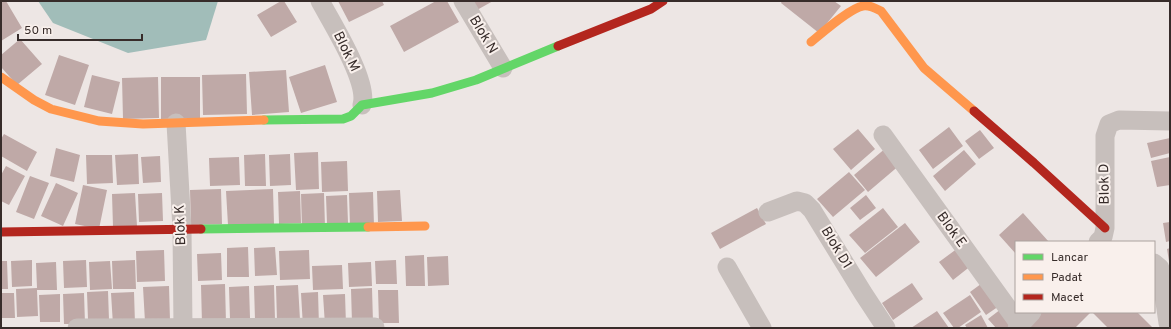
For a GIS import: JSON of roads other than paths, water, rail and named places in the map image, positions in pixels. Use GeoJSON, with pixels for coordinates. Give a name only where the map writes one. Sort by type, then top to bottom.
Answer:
{"type":"FeatureCollection","features":[{"type":"Feature","properties":{"kind":"street","name":"Blok M"},"geometry":{"type":"LineString","coordinates":[[320,1],[350,58],[359,79],[364,99],[362,105]]}},
{"type":"Feature","properties":{"kind":"street","name":"Blok N"},"geometry":{"type":"LineString","coordinates":[[463,1],[503,68]]}},
{"type":"Feature","properties":{"kind":"street"},"geometry":{"type":"LineString","coordinates":[[1,77],[21,92],[51,109],[99,121],[142,124],[343,119],[351,116],[362,105],[432,93],[476,80],[652,10],[663,1]]}},
{"type":"Feature","properties":{"kind":"street"},"geometry":{"type":"LineString","coordinates":[[811,42],[854,8],[863,5],[871,6],[881,11],[924,68],[1034,163],[1105,237]]}},
{"type":"Feature","properties":{"kind":"street","name":"Blok D"},"geometry":{"type":"LineString","coordinates":[[1105,237],[1105,136],[1109,124],[1119,120],[1170,121]]}},
{"type":"Feature","properties":{"kind":"street","name":"Blok K"},"geometry":{"type":"LineString","coordinates":[[176,123],[182,230],[183,328]]}},
{"type":"Feature","properties":{"kind":"street","name":"Blok E"},"geometry":{"type":"LineString","coordinates":[[883,135],[1015,311]]}},
{"type":"Feature","properties":{"kind":"street","name":"Blok D1"},"geometry":{"type":"LineString","coordinates":[[768,212],[797,200],[806,203],[812,210],[886,328]]}},
{"type":"Feature","properties":{"kind":"street"},"geometry":{"type":"LineString","coordinates":[[1,232],[425,226]]}},
{"type":"Feature","properties":{"kind":"street"},"geometry":{"type":"LineString","coordinates":[[1155,263],[1160,268],[1167,318],[1170,327]]}},
{"type":"Feature","properties":{"kind":"street"},"geometry":{"type":"LineString","coordinates":[[727,267],[762,328]]}},
{"type":"Feature","properties":{"kind":"street","name":"Blok E"},"geometry":{"type":"LineString","coordinates":[[1016,313],[1023,322]]}},
{"type":"Feature","properties":{"kind":"street"},"geometry":{"type":"LineString","coordinates":[[77,328],[375,327]]}},
{"type":"Feature","properties":{"kind":"water"},"geometry":{"type":"Polygon","coordinates":[[[38,1],[218,1],[206,40],[128,53],[53,23],[38,1]]]}}]}
